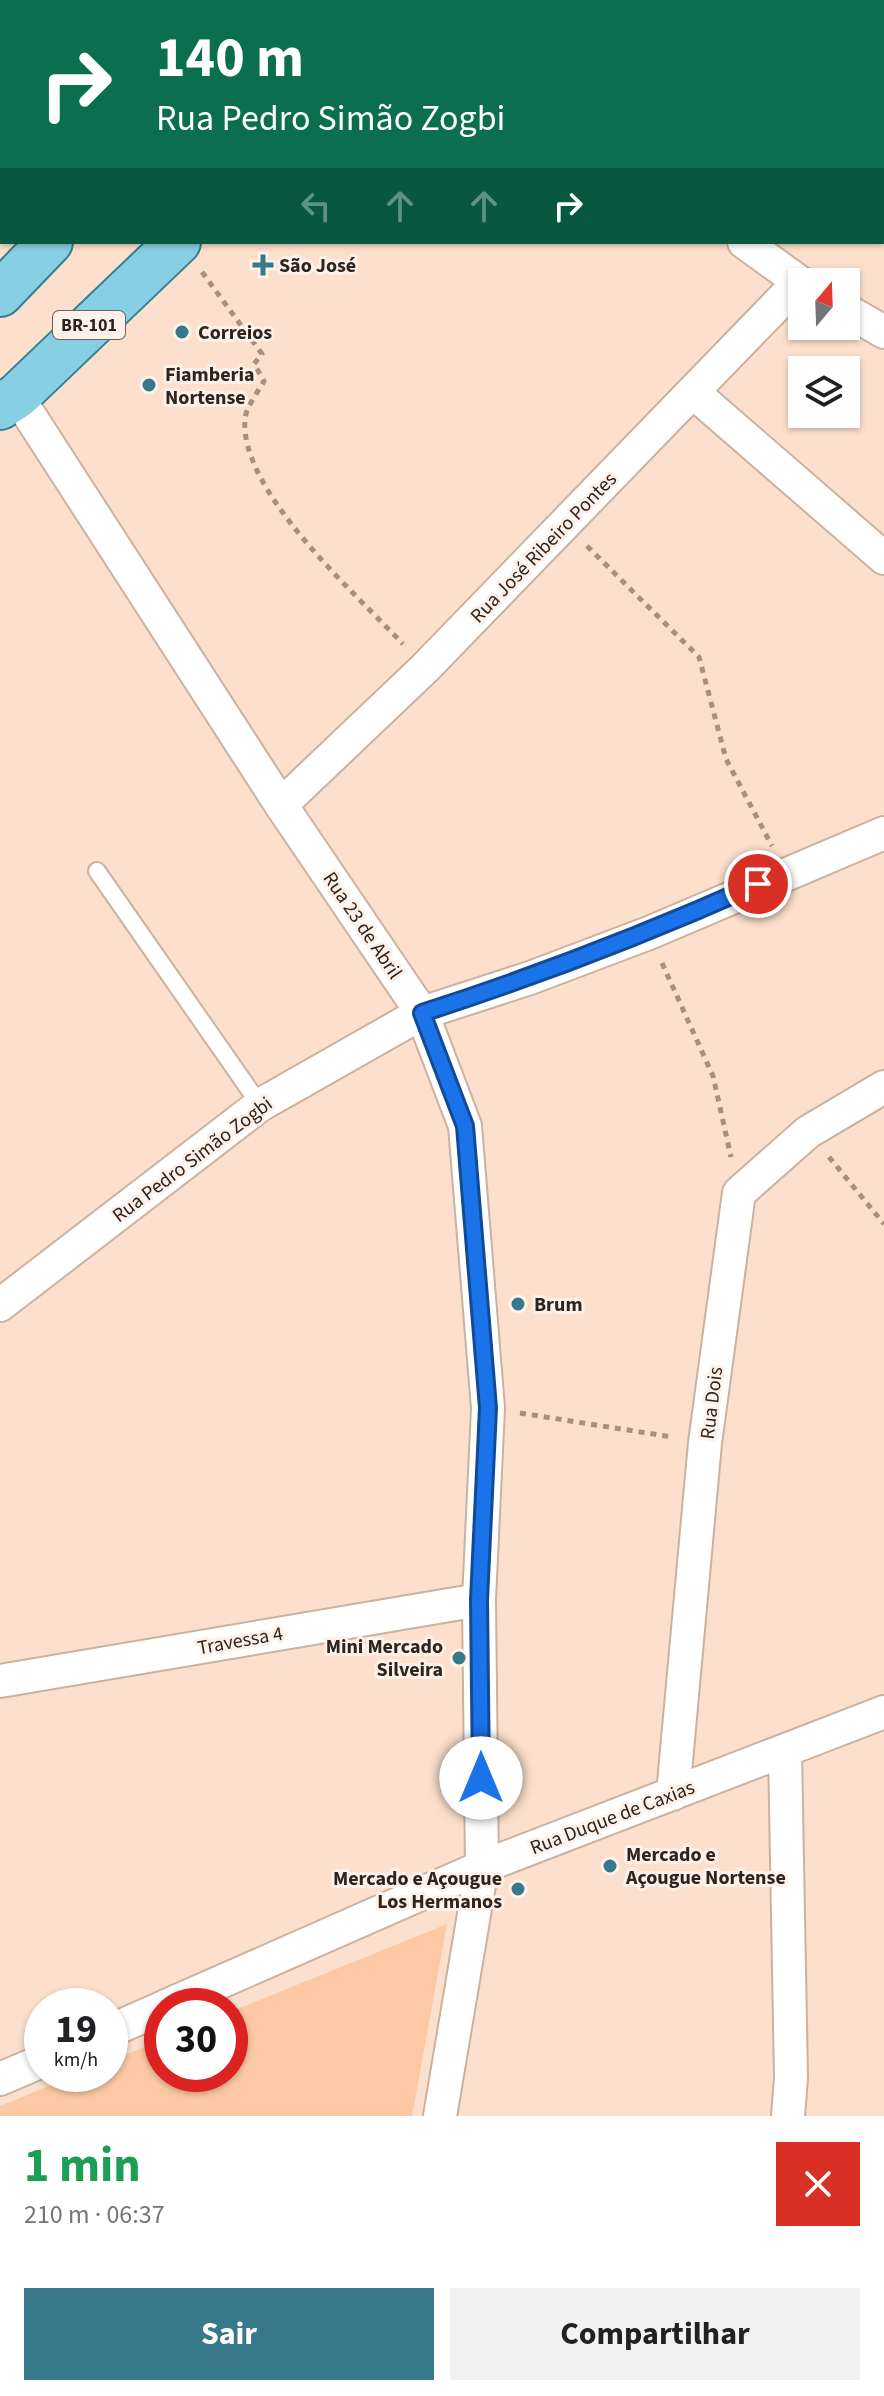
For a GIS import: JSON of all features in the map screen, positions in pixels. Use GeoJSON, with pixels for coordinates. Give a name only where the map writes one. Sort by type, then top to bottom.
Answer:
{"type":"FeatureCollection","features":[{"type":"Feature","properties":{"kind":"main road"},"geometry":{"type":"LineString","coordinates":[[0,294],[48,244]]}},
{"type":"Feature","properties":{"kind":"main road","name":"BR-101"},"geometry":{"type":"LineString","coordinates":[[8,401],[132,256],[188,254]]}},
{"type":"Feature","properties":{"kind":"street"},"geometry":{"type":"LineString","coordinates":[[747,244],[788,274]]}},
{"type":"Feature","properties":{"kind":"street","name":"Rua José Ribeiro Pontes"},"geometry":{"type":"LineString","coordinates":[[281,805],[425,668],[788,296]]}},
{"type":"Feature","properties":{"kind":"street"},"geometry":{"type":"LineString","coordinates":[[860,318],[884,332]]}},
{"type":"Feature","properties":{"kind":"street"},"geometry":{"type":"LineString","coordinates":[[694,393],[884,558]]}},
{"type":"Feature","properties":{"kind":"street","name":"Rua 23 de Abril"},"geometry":{"type":"LineString","coordinates":[[8,401],[422,1013],[465,1126],[488,1408],[479,1600],[482,1867],[440,2116]]}},
{"type":"Feature","properties":{"kind":"street","name":"Rua Pedro Simão Zogbi"},"geometry":{"type":"LineString","coordinates":[[0,1305],[260,1105],[422,1013],[530,978],[649,933],[785,872],[884,833]]}},
{"type":"Feature","properties":{"kind":"street"},"geometry":{"type":"LineString","coordinates":[[739,1193],[808,1132],[884,1087]]}},
{"type":"Feature","properties":{"kind":"street","name":"Rua Dois"},"geometry":{"type":"LineString","coordinates":[[673,1794],[705,1443],[739,1193]]}},
{"type":"Feature","properties":{"kind":"street","name":"Travessa 4"},"geometry":{"type":"LineString","coordinates":[[0,1681],[479,1600]]}},
{"type":"Feature","properties":{"kind":"street","name":"Rua Duque de Caxias"},"geometry":{"type":"LineString","coordinates":[[207,1988],[482,1867],[884,1712]]}},
{"type":"Feature","properties":{"kind":"street"},"geometry":{"type":"LineString","coordinates":[[785,1751],[791,2078],[788,2116]]}},
{"type":"Feature","properties":{"kind":"street"},"geometry":{"type":"LineString","coordinates":[[0,2079],[24,2069]]}},
{"type":"Feature","properties":{"kind":"lane"},"geometry":{"type":"LineString","coordinates":[[97,871],[260,1105]]}},
{"type":"Feature","properties":{"kind":"path"},"geometry":{"type":"LineString","coordinates":[[188,254],[262,354],[254,364],[264,381],[245,416],[246,440],[262,481],[288,521],[425,668]]}},
{"type":"Feature","properties":{"kind":"path"},"geometry":{"type":"LineString","coordinates":[[565,524],[699,657],[726,759],[785,872]]}},
{"type":"Feature","properties":{"kind":"path"},"geometry":{"type":"LineString","coordinates":[[649,933],[713,1076],[739,1193]]}},
{"type":"Feature","properties":{"kind":"path"},"geometry":{"type":"LineString","coordinates":[[808,1132],[884,1224]]}},
{"type":"Feature","properties":{"kind":"path"},"geometry":{"type":"LineString","coordinates":[[488,1408],[705,1443]]}},
{"type":"Feature","properties":{"kind":"shaded area"},"geometry":{"type":"Polygon","coordinates":[[[447,1924],[412,2116],[0,2116],[0,2106],[34,2092],[128,2092],[128,2054],[144,2047],[144,2092],[248,2092],[248,2005],[447,1924]]]}},
{"type":"Feature","properties":{"kind":"place","name":"São José"},"geometry":{"type":"Point","coordinates":[263,265]}},
{"type":"Feature","properties":{"kind":"place","name":"Correios"},"geometry":{"type":"Point","coordinates":[182,332]}},
{"type":"Feature","properties":{"kind":"place","name":"Fiamberia Nortense"},"geometry":{"type":"Point","coordinates":[149,385]}},
{"type":"Feature","properties":{"kind":"place","name":"Brum"},"geometry":{"type":"Point","coordinates":[518,1304]}},
{"type":"Feature","properties":{"kind":"place","name":"Mini Mercado Silveira"},"geometry":{"type":"Point","coordinates":[459,1658]}},
{"type":"Feature","properties":{"kind":"place","name":"Mercado e Açougue Nortense"},"geometry":{"type":"Point","coordinates":[610,1866]}},
{"type":"Feature","properties":{"kind":"place","name":"Mercado e Açougue Los Hermanos"},"geometry":{"type":"Point","coordinates":[518,1889]}},
{"type":"Feature","properties":{"kind":"route"},"geometry":{"type":"LineString","coordinates":[[481,1778],[479,1600],[488,1408],[465,1126],[422,1013],[530,978],[649,933],[758,884]]}}]}
